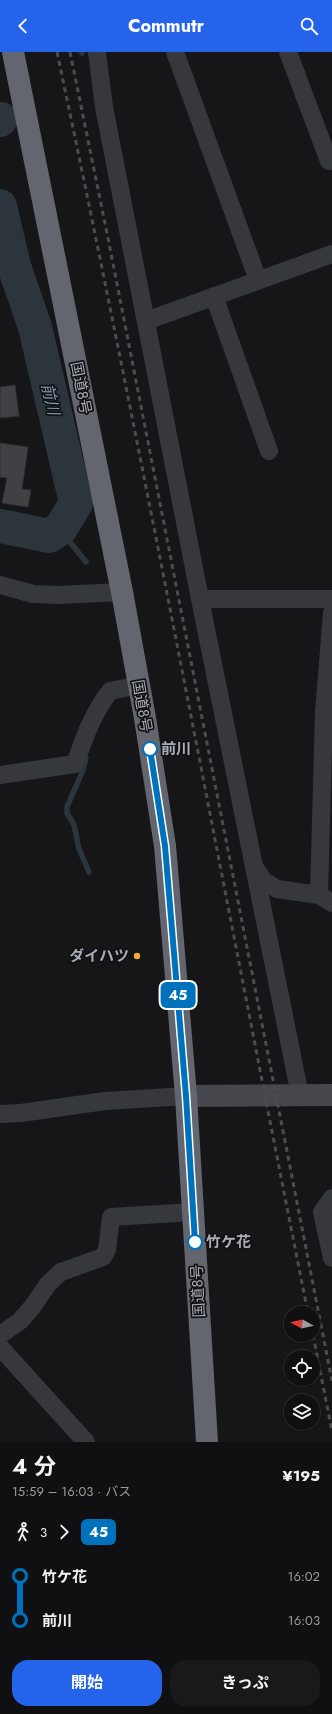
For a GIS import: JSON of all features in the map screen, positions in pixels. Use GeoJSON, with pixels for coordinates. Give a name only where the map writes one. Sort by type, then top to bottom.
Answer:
{"type":"FeatureCollection","features":[{"type":"Feature","properties":{"kind":"highway","name":"国道8号"},"geometry":{"type":"LineString","coordinates":[[13,52],[122,592],[139,685],[165,846],[186,1096],[207,1442]]}},
{"type":"Feature","properties":{"kind":"street"},"geometry":{"type":"LineString","coordinates":[[97,52],[104,107],[200,599],[300,1095]]}},
{"type":"Feature","properties":{"kind":"street"},"geometry":{"type":"LineString","coordinates":[[175,52],[258,280]]}},
{"type":"Feature","properties":{"kind":"street"},"geometry":{"type":"LineString","coordinates":[[288,52],[329,161]]}},
{"type":"Feature","properties":{"kind":"street"},"geometry":{"type":"LineString","coordinates":[[146,321],[332,254]]}},
{"type":"Feature","properties":{"kind":"street"},"geometry":{"type":"LineString","coordinates":[[214,296],[270,451]]}},
{"type":"Feature","properties":{"kind":"street"},"geometry":{"type":"LineString","coordinates":[[0,585],[33,594],[58,595],[122,592]]}},
{"type":"Feature","properties":{"kind":"street"},"geometry":{"type":"LineString","coordinates":[[200,599],[332,599]]}},
{"type":"Feature","properties":{"kind":"street"},"geometry":{"type":"LineString","coordinates":[[254,868],[264,881],[277,889],[326,899],[324,712],[332,613]]}},
{"type":"Feature","properties":{"kind":"street"},"geometry":{"type":"LineString","coordinates":[[0,775],[75,764],[86,730],[101,702],[110,691],[139,685]]}},
{"type":"Feature","properties":{"kind":"street"},"geometry":{"type":"LineString","coordinates":[[0,1114],[21,1113],[105,1101],[186,1096],[332,1096]]}},
{"type":"Feature","properties":{"kind":"street"},"geometry":{"type":"LineString","coordinates":[[332,1198],[322,1212],[332,1258]]}},
{"type":"Feature","properties":{"kind":"street"},"geometry":{"type":"LineString","coordinates":[[0,1335],[20,1321],[33,1306],[48,1284],[61,1272],[103,1257],[107,1250],[111,1217],[193,1212]]}},
{"type":"Feature","properties":{"kind":"street"},"geometry":{"type":"LineString","coordinates":[[0,1347],[86,1442]]}},
{"type":"Feature","properties":{"kind":"building"},"geometry":{"type":"Polygon","coordinates":[[[15,385],[19,416],[0,418],[0,387],[15,385]]]}},
{"type":"Feature","properties":{"kind":"building"},"geometry":{"type":"Polygon","coordinates":[[[0,443],[28,447],[22,489],[31,490],[28,507],[2,503],[7,478],[0,477],[0,443]]]}},
{"type":"Feature","properties":{"kind":"waterway","name":"前川"},"geometry":{"type":"LineString","coordinates":[[0,206],[14,266],[35,327],[76,503],[61,528],[49,536],[0,526]]}},
{"type":"Feature","properties":{"kind":"waterway"},"geometry":{"type":"LineString","coordinates":[[56,531],[65,536],[86,562]]}},
{"type":"Feature","properties":{"kind":"waterway"},"geometry":{"type":"LineString","coordinates":[[86,758],[83,770],[67,807],[67,813],[74,825],[79,849],[89,872]]}},
{"type":"Feature","properties":{"kind":"railway"},"geometry":{"type":"LineString","coordinates":[[57,52],[122,367],[307,1306]]}},
{"type":"Feature","properties":{"kind":"railway"},"geometry":{"type":"LineString","coordinates":[[70,52],[109,243],[332,1381]]}},
{"type":"Feature","properties":{"kind":"railway"},"geometry":{"type":"LineString","coordinates":[[314,1342],[332,1431]]}},
{"type":"Feature","properties":{"kind":"bus line","name":"45"},"geometry":{"type":"LineString","coordinates":[[150,749],[165,846],[186,1096],[195,1242]]}},
{"type":"Feature","properties":{"kind":"place","name":"前川"},"geometry":{"type":"Point","coordinates":[150,749]}},
{"type":"Feature","properties":{"kind":"place","name":"ダイハツ"},"geometry":{"type":"Point","coordinates":[137,956]}},
{"type":"Feature","properties":{"kind":"place","name":"竹ケ花"},"geometry":{"type":"Point","coordinates":[195,1242]}}]}
